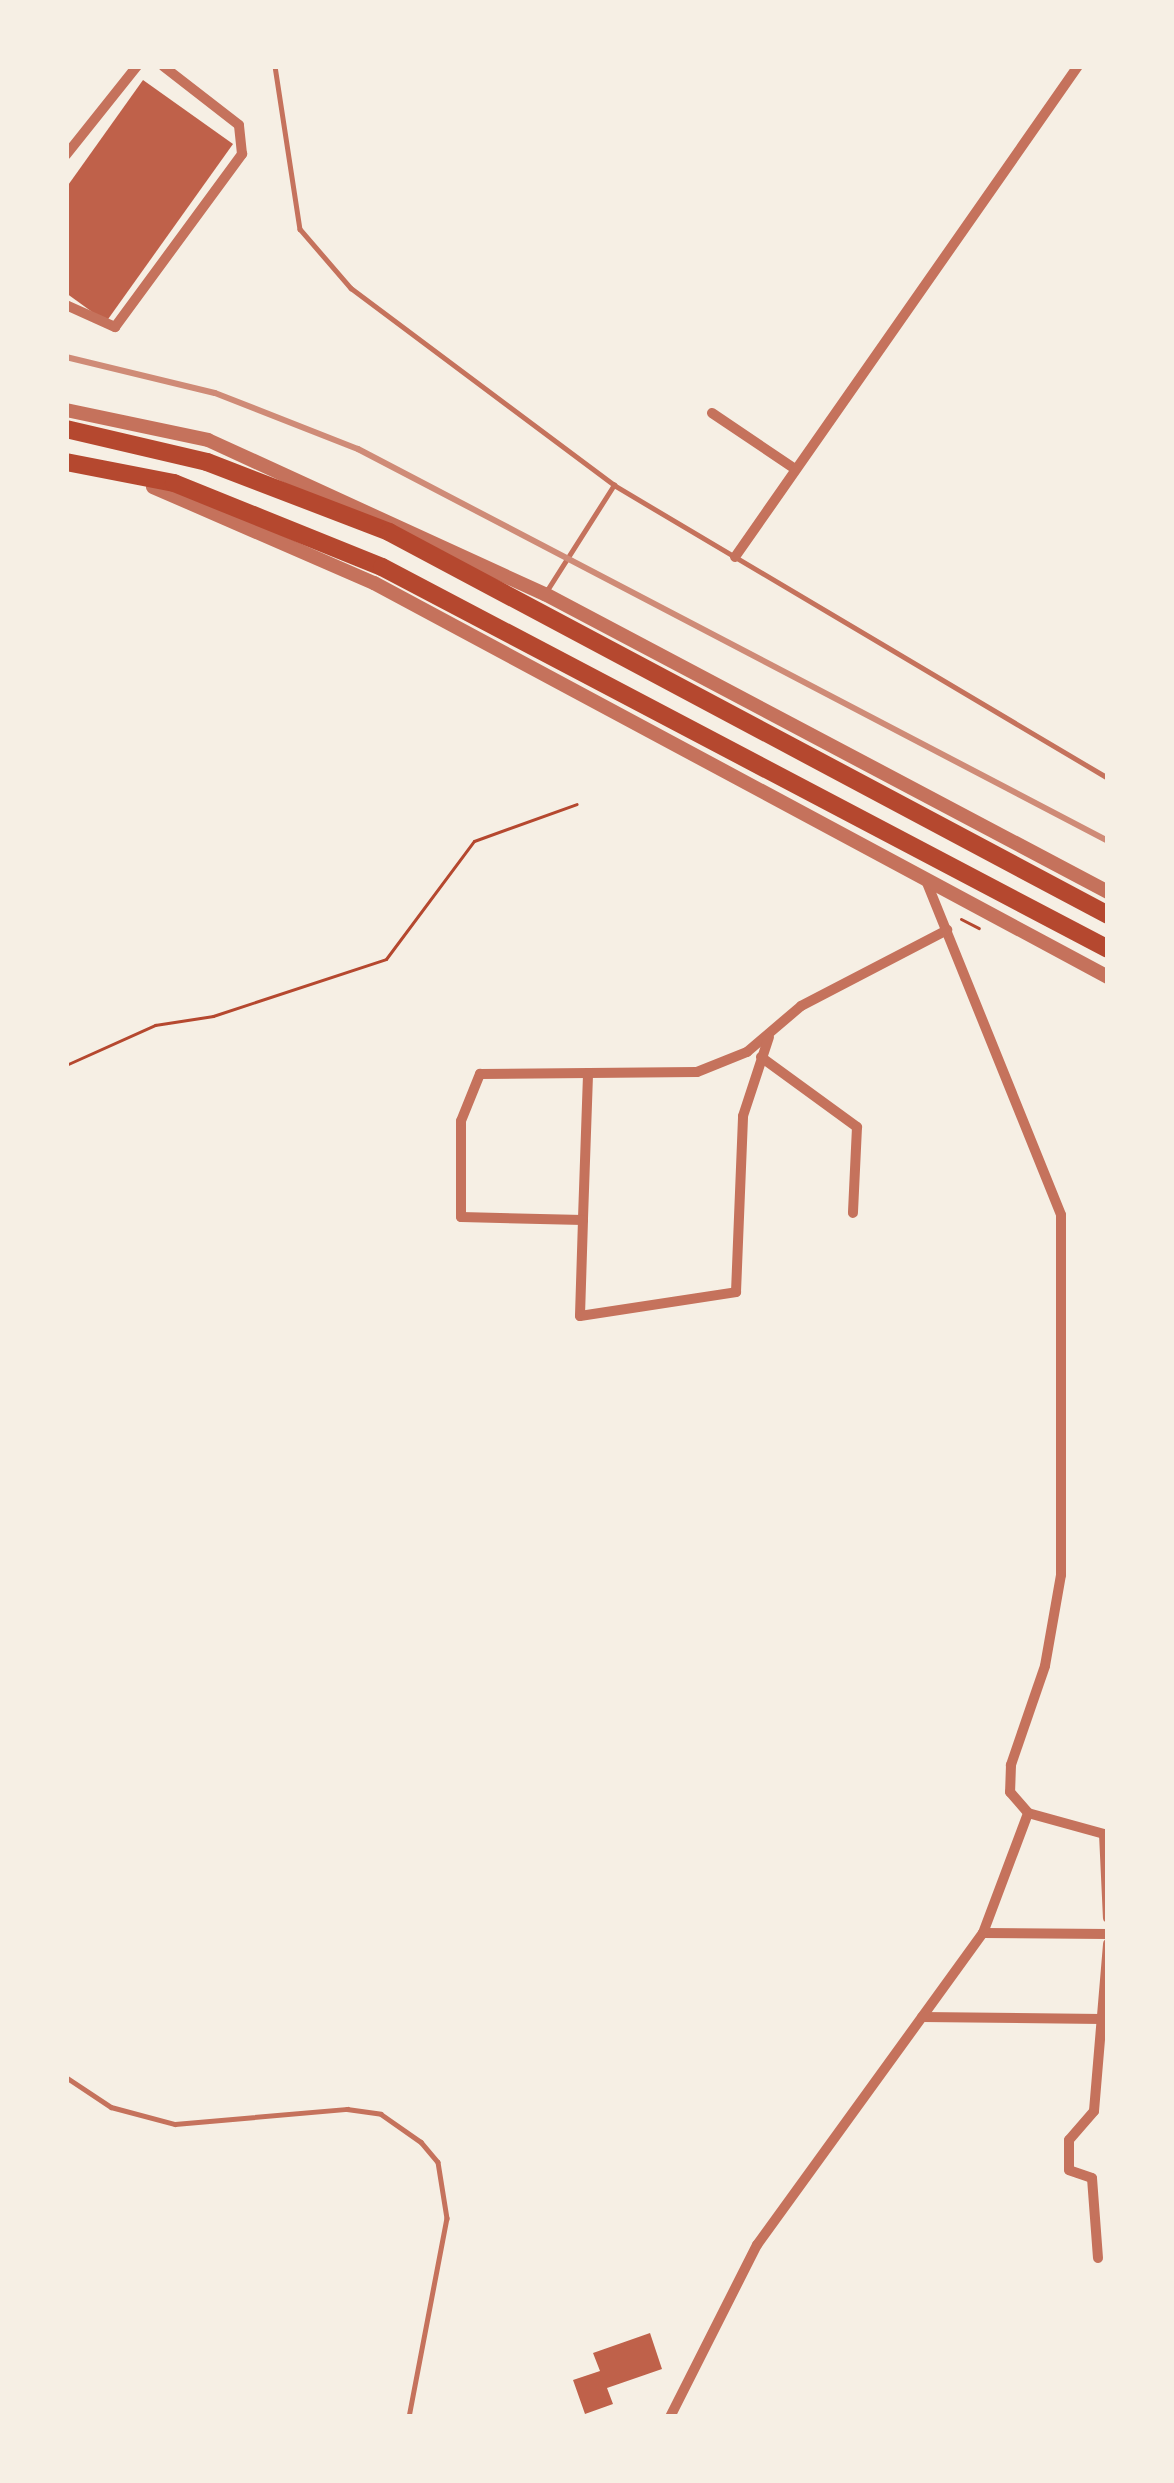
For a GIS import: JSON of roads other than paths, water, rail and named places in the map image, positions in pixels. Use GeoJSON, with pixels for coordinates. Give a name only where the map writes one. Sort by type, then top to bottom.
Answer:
{"type":"FeatureCollection","features":[{"type":"Feature","properties":{"kind":"highway"},"geometry":{"type":"LineString","coordinates":[[66,430],[207,462],[389,532],[1108,915]]}},
{"type":"Feature","properties":{"kind":"highway"},"geometry":{"type":"LineString","coordinates":[[66,465],[175,483],[382,567],[1108,949]]}},
{"type":"Feature","properties":{"kind":"street"},"geometry":{"type":"LineString","coordinates":[[66,155],[137,66]]}},
{"type":"Feature","properties":{"kind":"street"},"geometry":{"type":"LineString","coordinates":[[66,304],[115,327],[242,154],[239,125],[163,66]]}},
{"type":"Feature","properties":{"kind":"street"},"geometry":{"type":"LineString","coordinates":[[735,558],[1078,66]]}},
{"type":"Feature","properties":{"kind":"street"},"geometry":{"type":"LineString","coordinates":[[66,410],[208,440],[545,594],[1108,892]]}},
{"type":"Feature","properties":{"kind":"street"},"geometry":{"type":"LineString","coordinates":[[712,413],[795,469]]}},
{"type":"Feature","properties":{"kind":"street"},"geometry":{"type":"LineString","coordinates":[[66,465],[169,491],[374,583],[1108,976]]}},
{"type":"Feature","properties":{"kind":"street"},"geometry":{"type":"LineString","coordinates":[[925,878],[1061,1215],[1061,1575],[1046,1666],[1011,1765],[1010,1792],[1028,1813],[1104,1834],[1108,1918]]}},
{"type":"Feature","properties":{"kind":"street"},"geometry":{"type":"LineString","coordinates":[[584,1220],[461,1217],[461,1121],[480,1074],[697,1072],[770,1034],[801,1006],[947,930]]}},
{"type":"Feature","properties":{"kind":"street"},"geometry":{"type":"LineString","coordinates":[[588,1075],[580,1316],[736,1292],[743,1116],[770,1034]]}},
{"type":"Feature","properties":{"kind":"street"},"geometry":{"type":"LineString","coordinates":[[761,1057],[856,1126],[853,1213]]}},
{"type":"Feature","properties":{"kind":"street"},"geometry":{"type":"LineString","coordinates":[[670,2417],[758,2245],[983,1933],[1028,1813]]}},
{"type":"Feature","properties":{"kind":"street"},"geometry":{"type":"LineString","coordinates":[[983,1933],[1108,1934]]}},
{"type":"Feature","properties":{"kind":"street"},"geometry":{"type":"LineString","coordinates":[[1108,1944],[1094,2111],[1069,2140],[1069,2170],[1108,2178]]}},
{"type":"Feature","properties":{"kind":"street"},"geometry":{"type":"LineString","coordinates":[[922,2017],[1102,2019]]}},
{"type":"Feature","properties":{"kind":"street"},"geometry":{"type":"LineString","coordinates":[[1094,2111],[1108,2110]]}},
{"type":"Feature","properties":{"kind":"street"},"geometry":{"type":"LineString","coordinates":[[1092,2178],[1098,2258]]}},
{"type":"Feature","properties":{"kind":"lane"},"geometry":{"type":"LineString","coordinates":[[275,66],[300,230],[351,288],[614,485],[1108,778]]}},
{"type":"Feature","properties":{"kind":"lane"},"geometry":{"type":"LineString","coordinates":[[545,594],[614,485]]}},
{"type":"Feature","properties":{"kind":"lane"},"geometry":{"type":"LineString","coordinates":[[66,2077],[111,2107],[175,2124],[347,2109],[381,2114],[422,2142],[438,2162],[447,2218],[409,2417]]}},
{"type":"Feature","properties":{"kind":"railway"},"geometry":{"type":"LineString","coordinates":[[66,357],[215,393],[358,449],[1108,841]]}}]}
